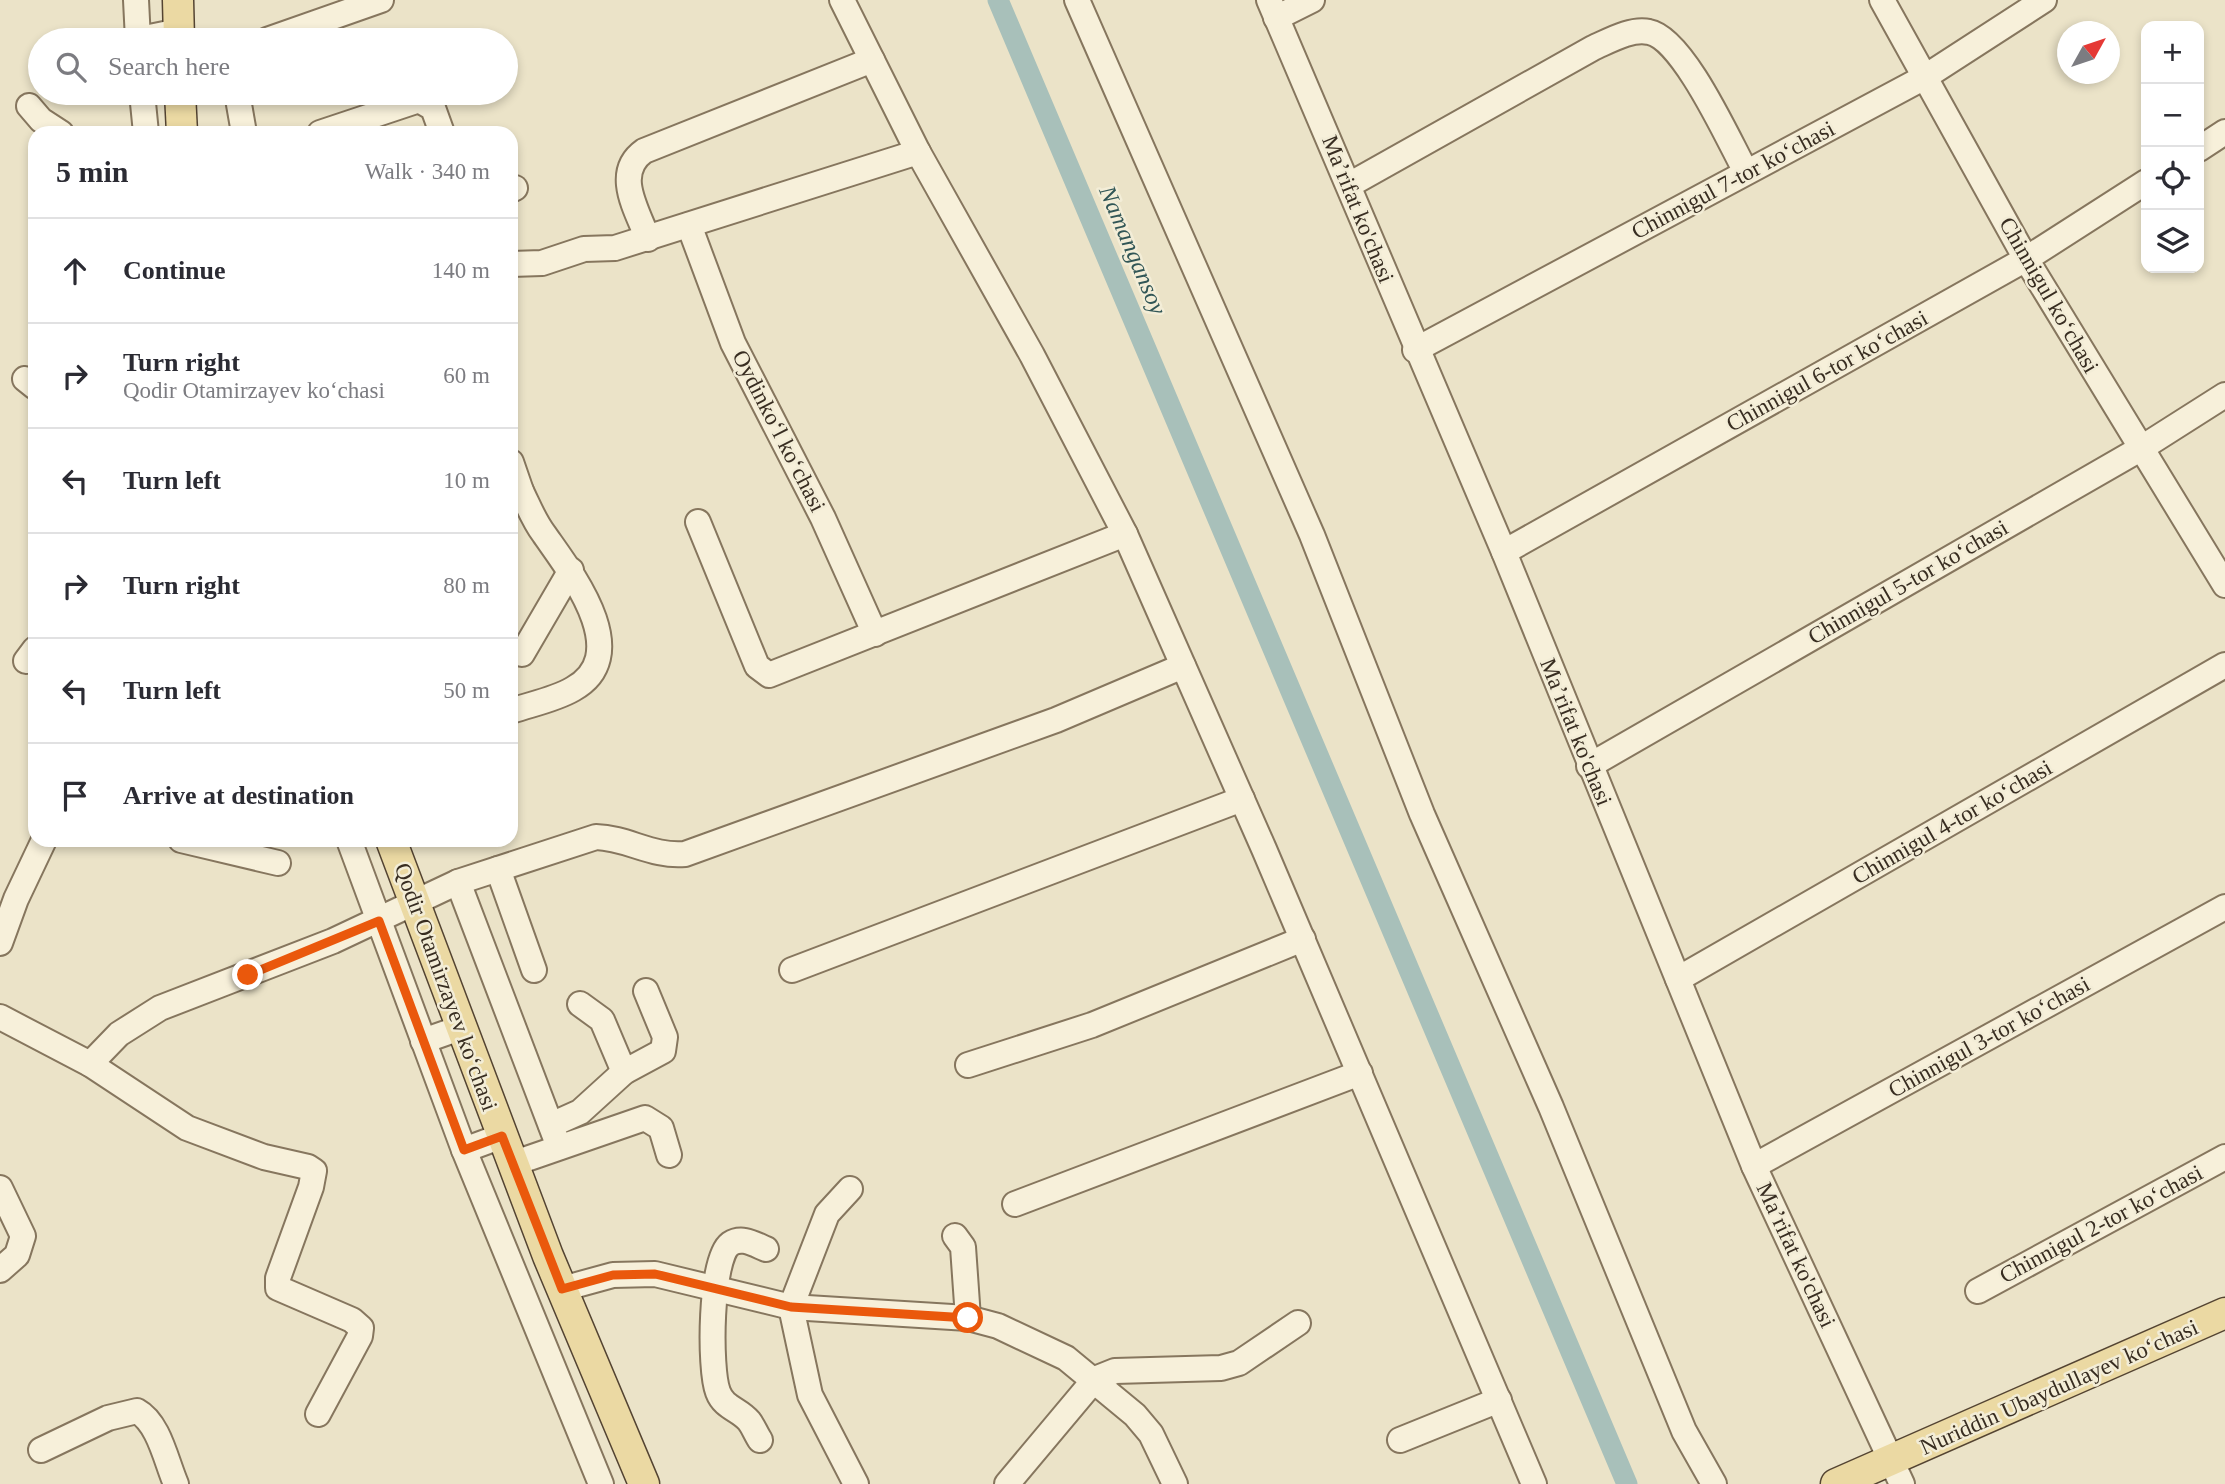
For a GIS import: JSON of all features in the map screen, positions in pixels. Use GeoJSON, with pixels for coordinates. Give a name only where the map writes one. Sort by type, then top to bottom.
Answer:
{"type":"FeatureCollection","features":[{"type":"Feature","properties":{"kind":"main road"},"geometry":{"type":"LineString","coordinates":[[178,0],[178,28]]}},
{"type":"Feature","properties":{"kind":"main road"},"geometry":{"type":"LineString","coordinates":[[181,105],[182,126]]}},
{"type":"Feature","properties":{"kind":"main road","name":"Qodir Otamirzayev koʻchasi"},"geometry":{"type":"LineString","coordinates":[[394,847],[548,1256],[639,1471]]}},
{"type":"Feature","properties":{"kind":"main road","name":"Nuriddin Ubaydullayev koʻchasi"},"geometry":{"type":"LineString","coordinates":[[1836,1484],[1898,1472],[2225,1313]]}},
{"type":"Feature","properties":{"kind":"street"},"geometry":{"type":"LineString","coordinates":[[136,0],[137,28]]}},
{"type":"Feature","properties":{"kind":"street"},"geometry":{"type":"LineString","coordinates":[[301,28],[380,0]]}},
{"type":"Feature","properties":{"kind":"street"},"geometry":{"type":"LineString","coordinates":[[842,0],[918,152],[1032,355],[1125,534],[1303,939],[1534,1484]]}},
{"type":"Feature","properties":{"kind":"street"},"geometry":{"type":"LineString","coordinates":[[1077,0],[1312,535],[1422,814],[1546,1095],[1684,1431],[1714,1484]]}},
{"type":"Feature","properties":{"kind":"street"},"geometry":{"type":"LineString","coordinates":[[1273,9],[1312,0]]}},
{"type":"Feature","properties":{"kind":"street","name":"Chinnigul koʻchasi"},"geometry":{"type":"LineString","coordinates":[[1882,0],[2026,259],[2225,585]]}},
{"type":"Feature","properties":{"kind":"street","name":"Chinnigul 7-tor koʻchasi"},"geometry":{"type":"LineString","coordinates":[[1415,350],[1925,77],[2044,0]]}},
{"type":"Feature","properties":{"kind":"street","name":"Maʼrifat ko'chasi"},"geometry":{"type":"LineString","coordinates":[[1273,9],[1349,184],[1415,350],[1504,552],[1754,1166],[1898,1472]]}},
{"type":"Feature","properties":{"kind":"street"},"geometry":{"type":"LineString","coordinates":[[1349,184],[1593,48],[1616,37],[1649,32],[1666,42],[1685,61],[1746,172]]}},
{"type":"Feature","properties":{"kind":"street"},"geometry":{"type":"LineString","coordinates":[[648,239],[628,185],[630,166],[644,150],[872,60]]}},
{"type":"Feature","properties":{"kind":"street"},"geometry":{"type":"LineString","coordinates":[[143,105],[145,126]]}},
{"type":"Feature","properties":{"kind":"street"},"geometry":{"type":"LineString","coordinates":[[239,105],[243,126]]}},
{"type":"Feature","properties":{"kind":"street"},"geometry":{"type":"LineString","coordinates":[[369,125],[409,105]]}},
{"type":"Feature","properties":{"kind":"street"},"geometry":{"type":"LineString","coordinates":[[428,105],[433,108],[439,126]]}},
{"type":"Feature","properties":{"kind":"street"},"geometry":{"type":"LineString","coordinates":[[29,106],[50,126]]}},
{"type":"Feature","properties":{"kind":"street"},"geometry":{"type":"LineString","coordinates":[[2202,147],[2225,132]]}},
{"type":"Feature","properties":{"kind":"street"},"geometry":{"type":"LineString","coordinates":[[518,264],[542,263],[572,252],[615,248],[648,239],[918,152]]}},
{"type":"Feature","properties":{"kind":"street","name":"Chinnigul 6-tor koʻchasi"},"geometry":{"type":"LineString","coordinates":[[1504,552],[2026,259],[2141,186]]}},
{"type":"Feature","properties":{"kind":"street","name":"Oydinkoʻl koʻchasi"},"geometry":{"type":"LineString","coordinates":[[689,225],[733,344],[823,518],[875,634]]}},
{"type":"Feature","properties":{"kind":"street","name":"Chinnigul 5-tor koʻchasi"},"geometry":{"type":"LineString","coordinates":[[1589,766],[2140,449],[2225,395]]}},
{"type":"Feature","properties":{"kind":"street"},"geometry":{"type":"LineString","coordinates":[[518,496],[571,570],[590,606],[596,625],[598,646],[594,666],[573,689],[518,709]]}},
{"type":"Feature","properties":{"kind":"street"},"geometry":{"type":"LineString","coordinates":[[698,522],[762,672],[777,674],[1125,534]]}},
{"type":"Feature","properties":{"kind":"street"},"geometry":{"type":"LineString","coordinates":[[522,654],[571,570]]}},
{"type":"Feature","properties":{"kind":"street","name":"Chinnigul 4-tor koʻchasi"},"geometry":{"type":"LineString","coordinates":[[1678,979],[2225,665]]}},
{"type":"Feature","properties":{"kind":"street"},"geometry":{"type":"LineString","coordinates":[[90,1064],[119,1034],[160,1008],[379,921],[458,882],[596,837],[617,839],[655,854],[685,854],[1056,720],[1183,666]]}},
{"type":"Feature","properties":{"kind":"street"},"geometry":{"type":"LineString","coordinates":[[792,970],[1242,799]]}},
{"type":"Feature","properties":{"kind":"street"},"geometry":{"type":"LineString","coordinates":[[0,943],[41,847]]}},
{"type":"Feature","properties":{"kind":"street"},"geometry":{"type":"LineString","coordinates":[[211,847],[278,863]]}},
{"type":"Feature","properties":{"kind":"street"},"geometry":{"type":"LineString","coordinates":[[352,847],[464,1150],[602,1484],[639,1471]]}},
{"type":"Feature","properties":{"kind":"street"},"geometry":{"type":"LineString","coordinates":[[498,869],[534,971]]}},
{"type":"Feature","properties":{"kind":"street"},"geometry":{"type":"LineString","coordinates":[[458,882],[555,1136]]}},
{"type":"Feature","properties":{"kind":"street","name":"Chinnigul 3-tor koʻchasi"},"geometry":{"type":"LineString","coordinates":[[1754,1166],[2225,907]]}},
{"type":"Feature","properties":{"kind":"street"},"geometry":{"type":"LineString","coordinates":[[968,1065],[1092,1025],[1303,939]]}},
{"type":"Feature","properties":{"kind":"street"},"geometry":{"type":"LineString","coordinates":[[512,1164],[555,1136],[624,1072],[658,1057],[666,1045],[646,991]]}},
{"type":"Feature","properties":{"kind":"street"},"geometry":{"type":"LineString","coordinates":[[580,1004],[602,1020],[624,1072]]}},
{"type":"Feature","properties":{"kind":"street"},"geometry":{"type":"LineString","coordinates":[[0,1017],[90,1064],[187,1128],[264,1157],[308,1167],[314,1171],[311,1187],[278,1278],[278,1288],[352,1320],[361,1328],[360,1336],[318,1414]]}},
{"type":"Feature","properties":{"kind":"street"},"geometry":{"type":"LineString","coordinates":[[423,1041],[460,1028]]}},
{"type":"Feature","properties":{"kind":"street"},"geometry":{"type":"LineString","coordinates":[[1015,1203],[1360,1073]]}},
{"type":"Feature","properties":{"kind":"street"},"geometry":{"type":"LineString","coordinates":[[555,1136],[645,1118],[661,1128],[669,1155]]}},
{"type":"Feature","properties":{"kind":"street"},"geometry":{"type":"LineString","coordinates":[[464,1150],[502,1136]]}},
{"type":"Feature","properties":{"kind":"street","name":"Chinnigul 2-tor koʻchasi"},"geometry":{"type":"LineString","coordinates":[[1978,1290],[2225,1157]]}},
{"type":"Feature","properties":{"kind":"street"},"geometry":{"type":"LineString","coordinates":[[0,1188],[23,1236],[17,1255],[0,1270]]}},
{"type":"Feature","properties":{"kind":"street"},"geometry":{"type":"LineString","coordinates":[[850,1189],[827,1214],[791,1307],[810,1395],[856,1484]]}},
{"type":"Feature","properties":{"kind":"street"},"geometry":{"type":"LineString","coordinates":[[955,1237],[963,1247],[968,1318]]}},
{"type":"Feature","properties":{"kind":"street"},"geometry":{"type":"LineString","coordinates":[[760,1440],[748,1420],[724,1403],[716,1386],[715,1287],[721,1255],[729,1245],[746,1240],[765,1249]]}},
{"type":"Feature","properties":{"kind":"street"},"geometry":{"type":"LineString","coordinates":[[513,1272],[548,1256]]}},
{"type":"Feature","properties":{"kind":"street"},"geometry":{"type":"LineString","coordinates":[[562,1289],[613,1275],[634,1273],[674,1276],[791,1307],[968,1318],[998,1326],[1047,1347],[1095,1379],[1135,1415],[1151,1434],[1175,1484]]}},
{"type":"Feature","properties":{"kind":"street"},"geometry":{"type":"LineString","coordinates":[[1012,1482],[1095,1379],[1115,1371],[1222,1368],[1239,1363],[1298,1323]]}},
{"type":"Feature","properties":{"kind":"street"},"geometry":{"type":"LineString","coordinates":[[1400,1440],[1499,1400]]}},
{"type":"Feature","properties":{"kind":"street"},"geometry":{"type":"LineString","coordinates":[[41,1450],[108,1418],[136,1411],[144,1415],[154,1430],[176,1484]]}},
{"type":"Feature","properties":{"kind":"waterway"},"geometry":{"type":"LineString","coordinates":[[998,0],[1627,1484]]}},
{"type":"Feature","properties":{"kind":"route"},"geometry":{"type":"LineString","coordinates":[[248,975],[379,921],[464,1150],[502,1136],[562,1289],[613,1275],[655,1274],[674,1276],[791,1307],[968,1318]]}},
{"type":"Feature","properties":{"kind":"water label","name":"Namangansoy"},"geometry":{"type":"Point","coordinates":[1133,250]}}]}
